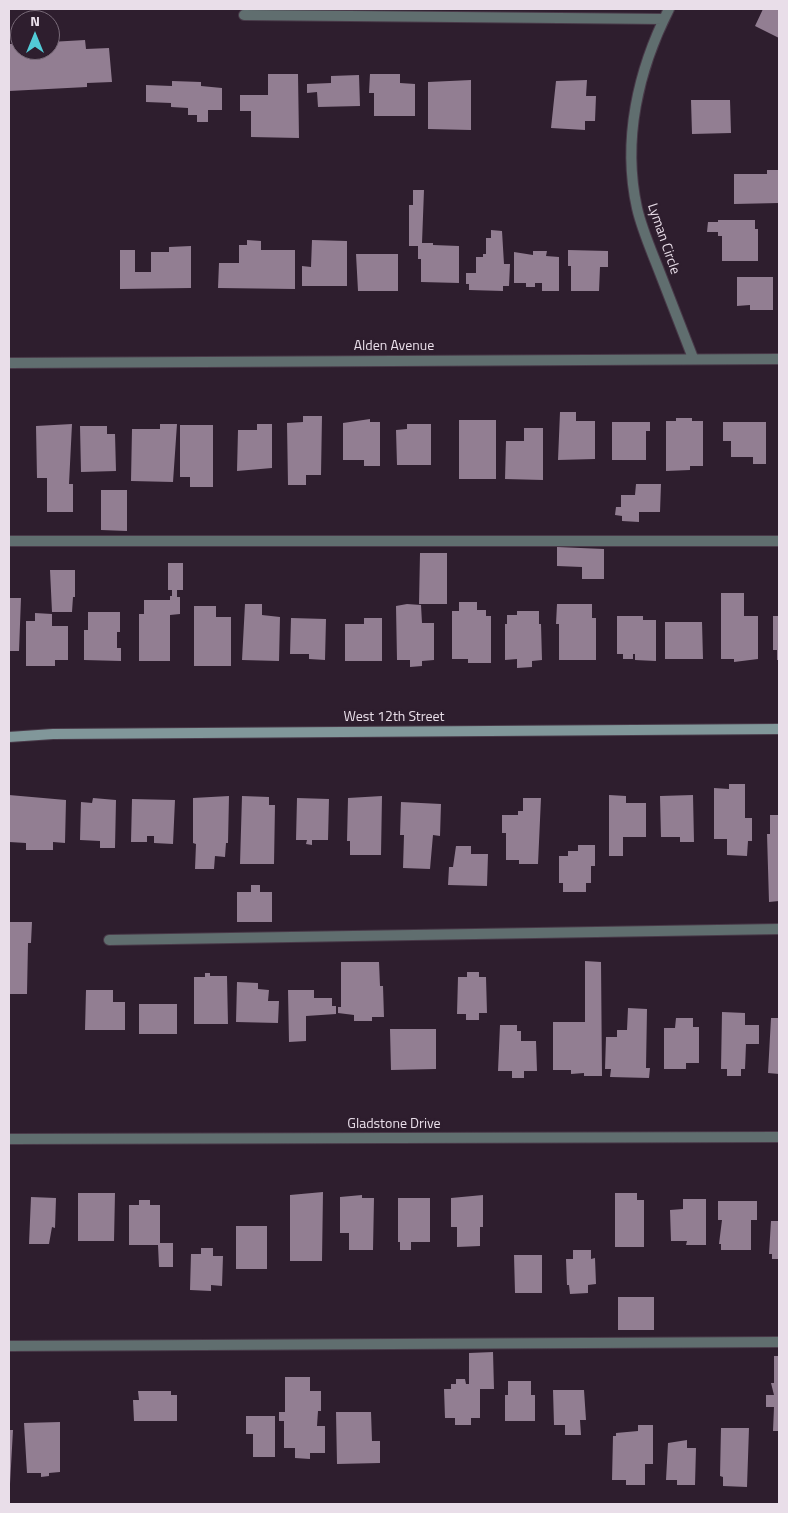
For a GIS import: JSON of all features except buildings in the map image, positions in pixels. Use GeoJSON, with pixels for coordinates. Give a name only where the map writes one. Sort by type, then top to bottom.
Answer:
{"type":"FeatureCollection","features":[{"type":"Feature","properties":{"kind":"street","name":"Lyman Circle"},"geometry":{"type":"LineString","coordinates":[[669,9],[649,55],[637,94],[632,135],[632,171],[637,208],[648,244],[693,358]]}},
{"type":"Feature","properties":{"kind":"street"},"geometry":{"type":"LineString","coordinates":[[244,15],[664,19]]}},
{"type":"Feature","properties":{"kind":"street","name":"Alden Avenue"},"geometry":{"type":"LineString","coordinates":[[9,363],[779,359]]}},
{"type":"Feature","properties":{"kind":"street"},"geometry":{"type":"LineString","coordinates":[[9,541],[779,541]]}},
{"type":"Feature","properties":{"kind":"street","name":"West 12th Street"},"geometry":{"type":"LineString","coordinates":[[9,736],[62,734],[779,729]]}},
{"type":"Feature","properties":{"kind":"street"},"geometry":{"type":"LineString","coordinates":[[109,940],[779,930]]}},
{"type":"Feature","properties":{"kind":"street","name":"Gladstone Drive"},"geometry":{"type":"LineString","coordinates":[[9,1139],[779,1138]]}},
{"type":"Feature","properties":{"kind":"street"},"geometry":{"type":"LineString","coordinates":[[9,1346],[779,1342]]}}]}
